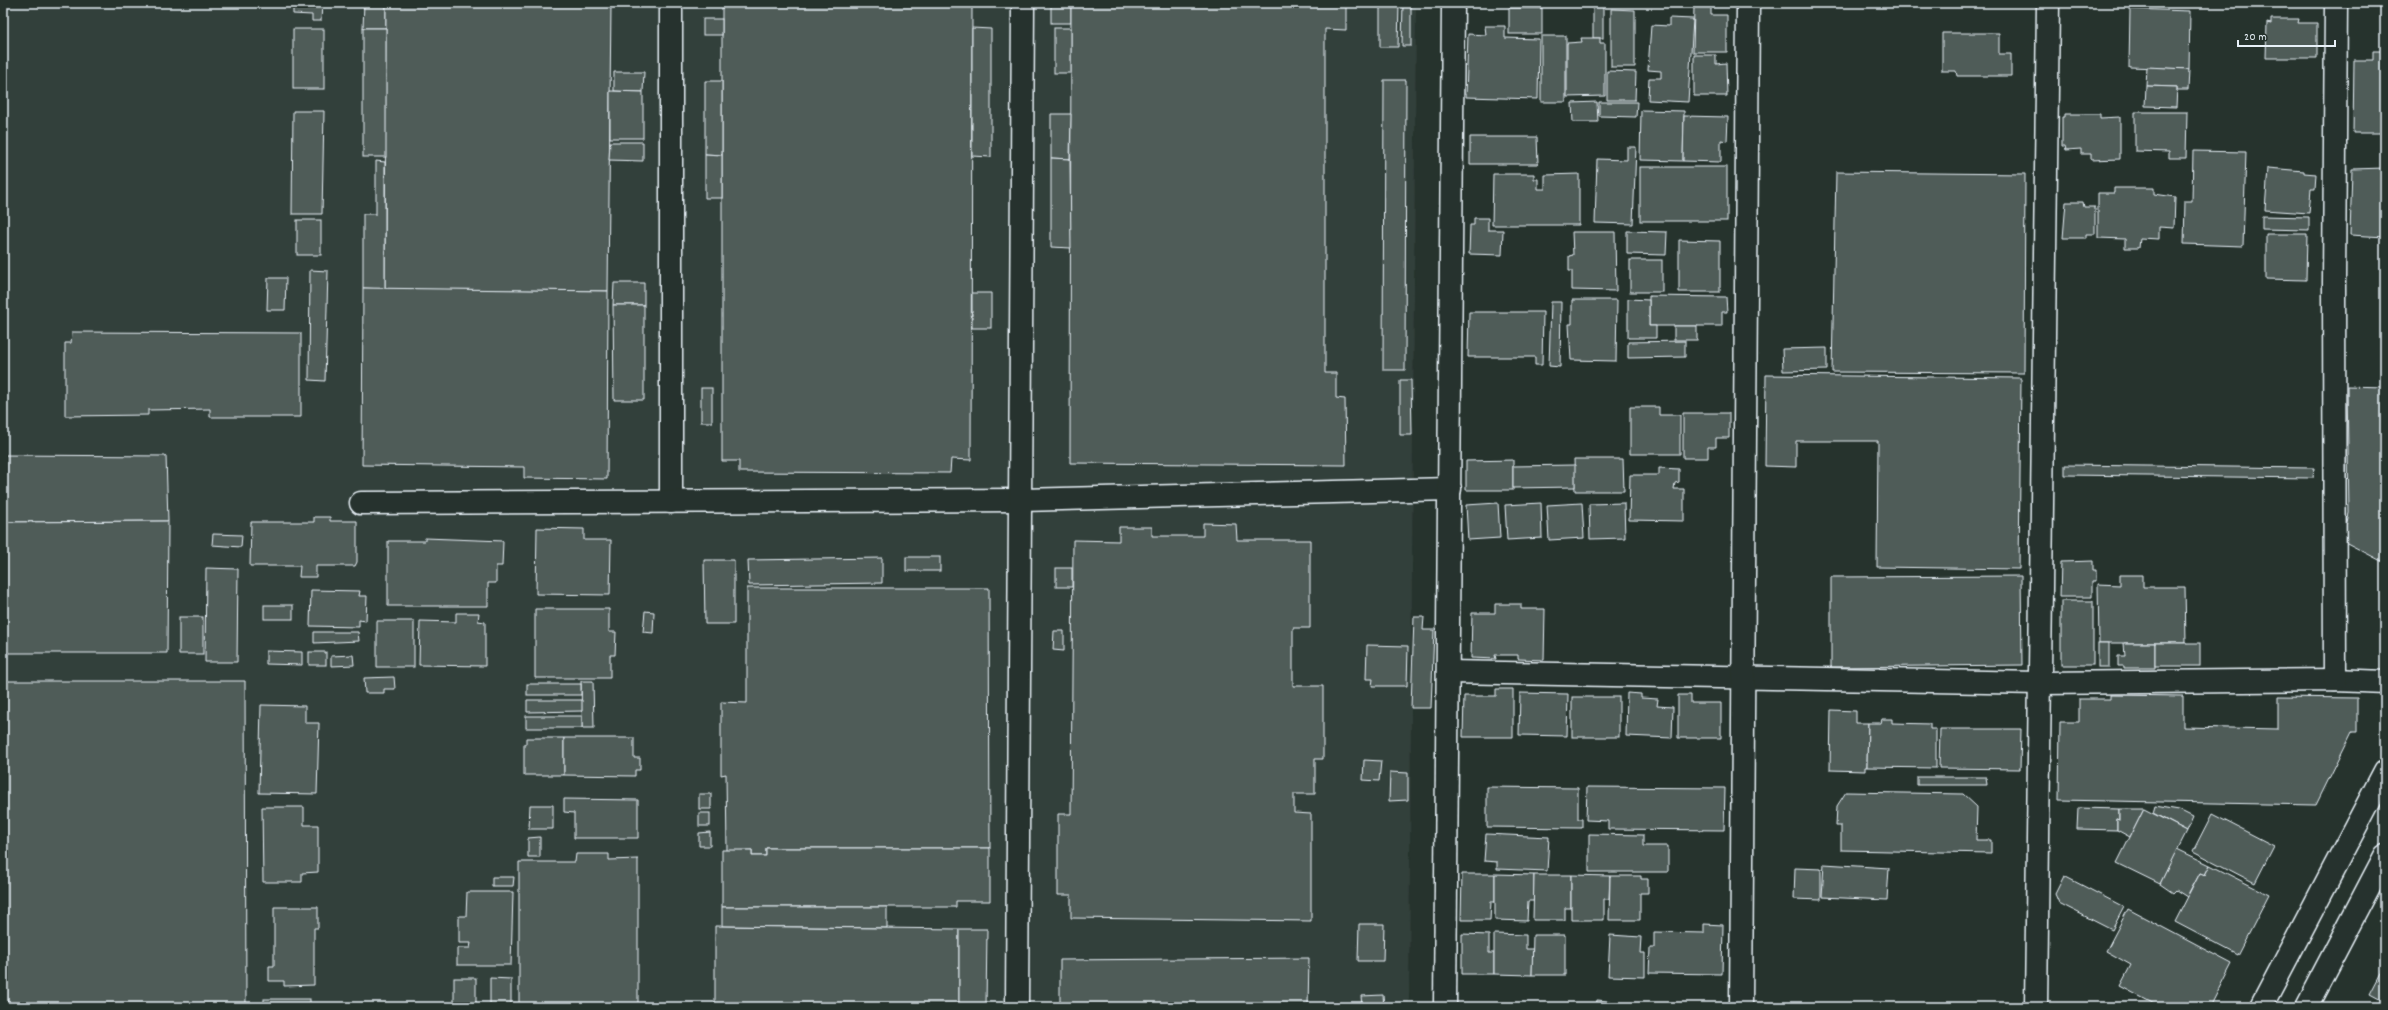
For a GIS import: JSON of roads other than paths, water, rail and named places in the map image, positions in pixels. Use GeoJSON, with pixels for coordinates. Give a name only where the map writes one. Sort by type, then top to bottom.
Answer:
{"type":"FeatureCollection","features":[{"type":"Feature","properties":{"kind":"street"},"geometry":{"type":"LineString","coordinates":[[671,3],[671,502]]}},
{"type":"Feature","properties":{"kind":"street"},"geometry":{"type":"LineString","coordinates":[[1018,1007],[1022,500],[1023,3]]}},
{"type":"Feature","properties":{"kind":"street"},"geometry":{"type":"LineString","coordinates":[[1445,1007],[1453,3]]}},
{"type":"Feature","properties":{"kind":"street"},"geometry":{"type":"LineString","coordinates":[[1742,1007],[1748,3]]}},
{"type":"Feature","properties":{"kind":"street"},"geometry":{"type":"LineString","coordinates":[[2036,1007],[2048,3]]}},
{"type":"Feature","properties":{"kind":"street"},"geometry":{"type":"LineString","coordinates":[[2335,680],[2334,275],[2336,3]]}},
{"type":"Feature","properties":{"kind":"street"},"geometry":{"type":"LineString","coordinates":[[361,503],[1022,500],[1450,489]]}},
{"type":"Feature","properties":{"kind":"street"},"geometry":{"type":"LineString","coordinates":[[1448,672],[2041,683],[2335,680],[2385,682]]}},
{"type":"Feature","properties":{"kind":"street"},"geometry":{"type":"LineString","coordinates":[[2261,1007],[2385,771]]}},
{"type":"Feature","properties":{"kind":"street"},"geometry":{"type":"LineString","coordinates":[[2306,1007],[2385,856]]}}]}
